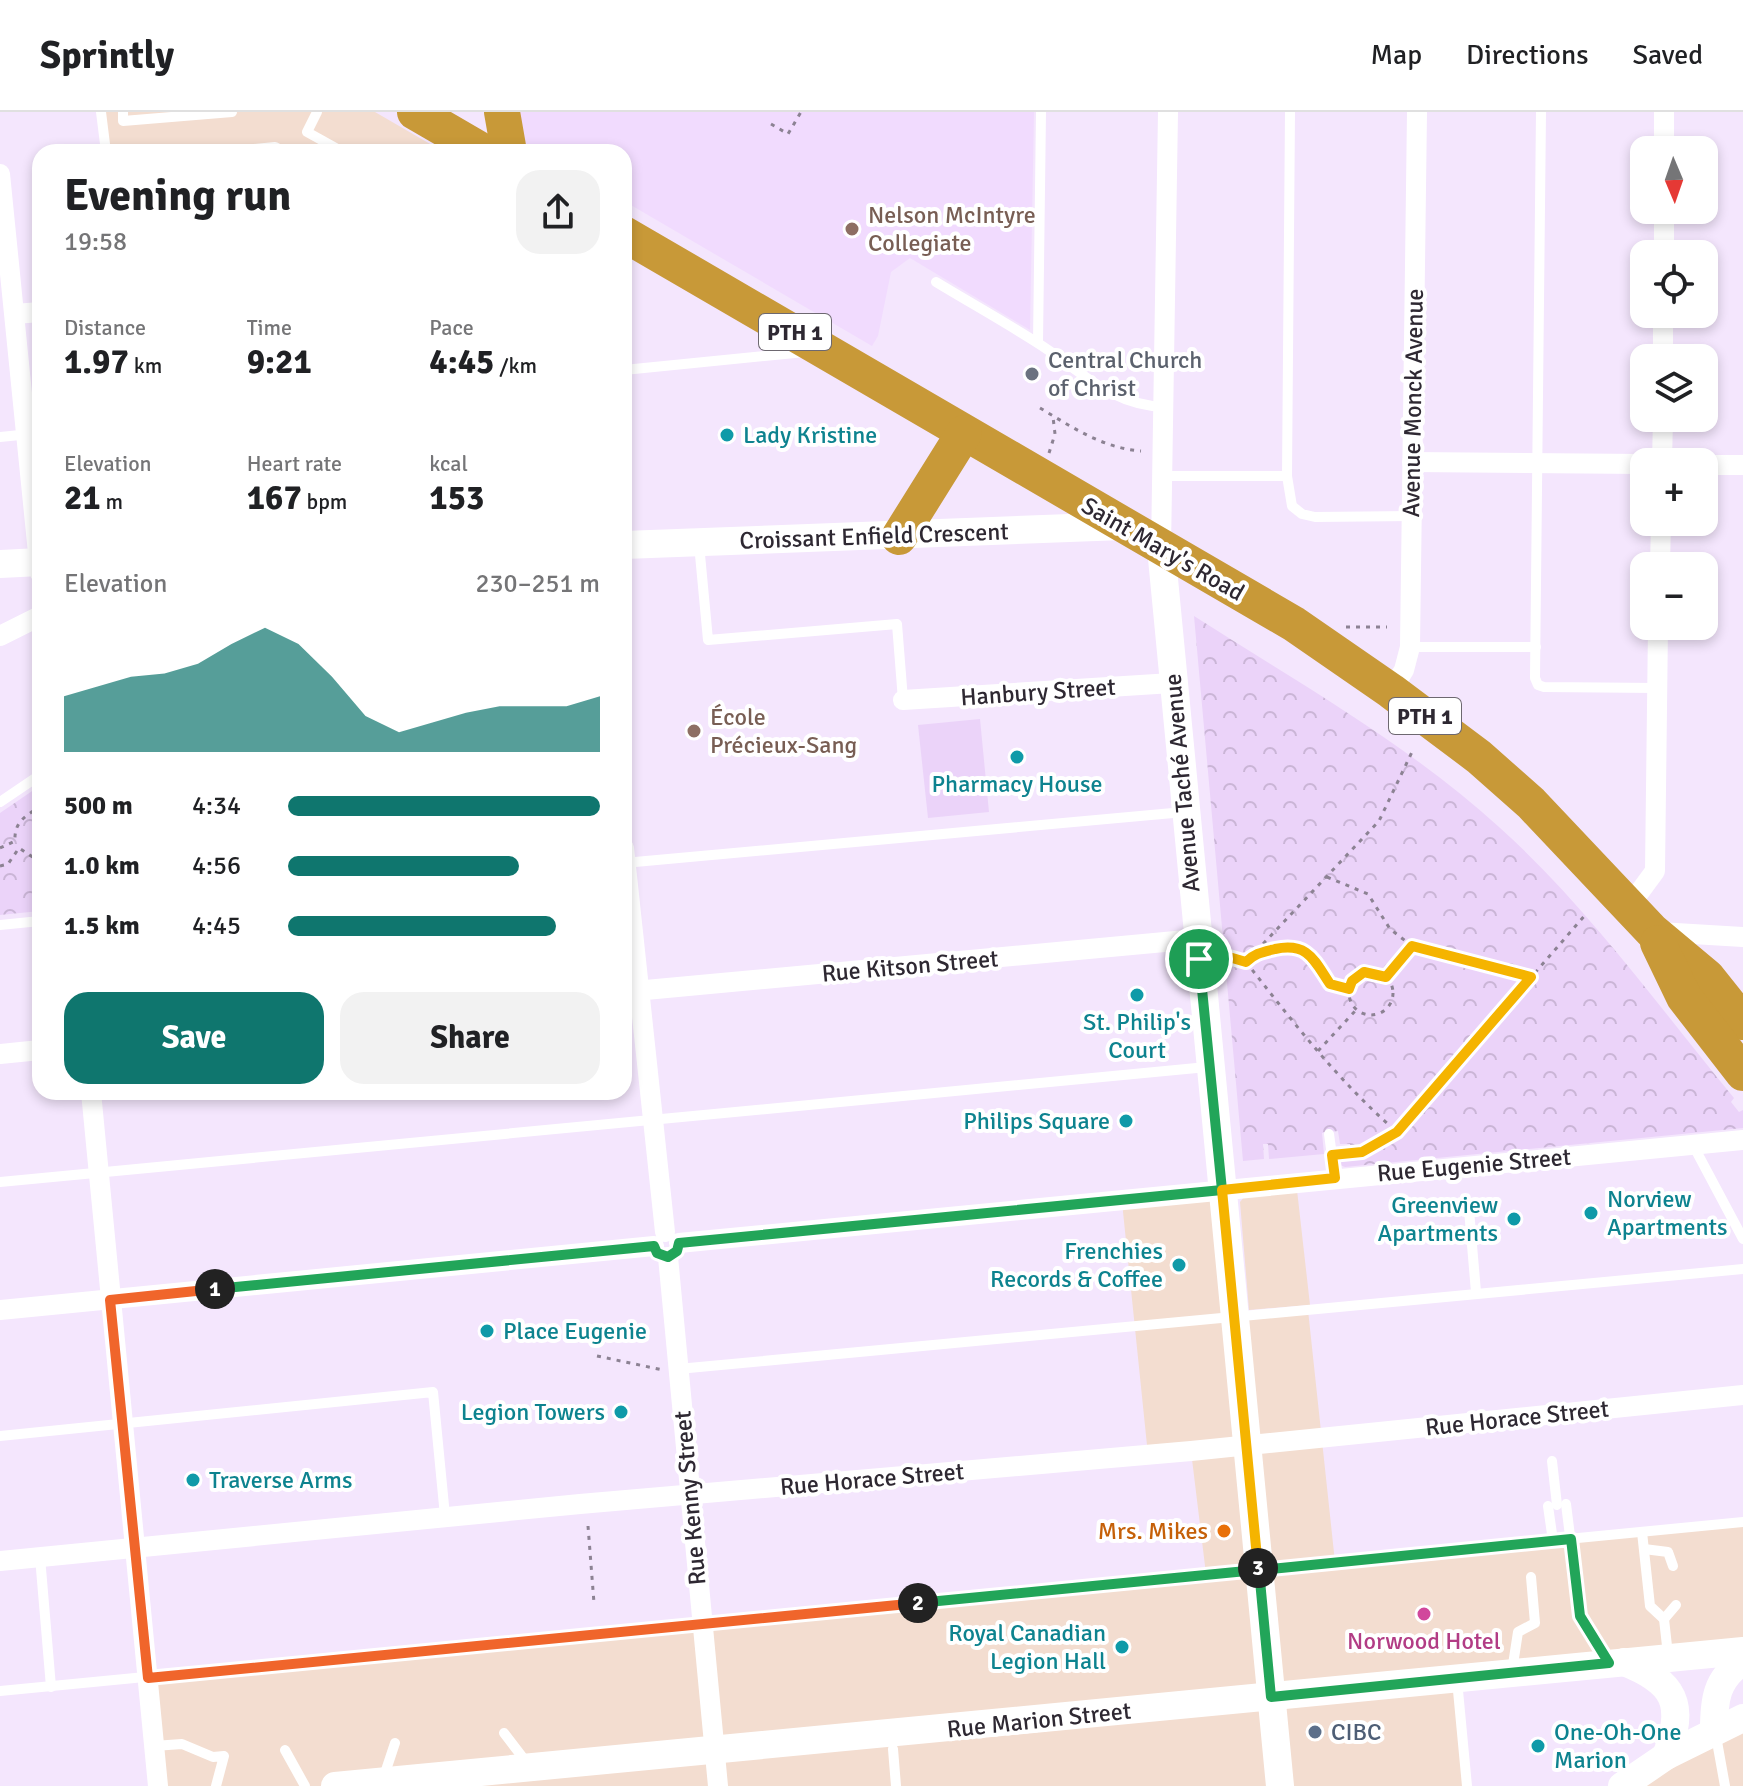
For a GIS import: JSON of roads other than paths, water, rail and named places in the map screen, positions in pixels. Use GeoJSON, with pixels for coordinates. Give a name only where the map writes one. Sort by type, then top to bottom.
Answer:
{"type":"FeatureCollection","features":[{"type":"Feature","properties":{"kind":"highway"},"geometry":{"type":"LineString","coordinates":[[502,112],[508,144]]}},
{"type":"Feature","properties":{"kind":"highway","name":"Saint Mary's Road"},"geometry":{"type":"LineString","coordinates":[[632,239],[1294,624],[1391,691],[1479,757],[1531,803],[1641,918],[1707,977],[1743,1022]]}},
{"type":"Feature","properties":{"kind":"highway"},"geometry":{"type":"LineString","coordinates":[[899,537],[964,433]]}},
{"type":"Feature","properties":{"kind":"highway","name":"Saint Mary's Road"},"geometry":{"type":"LineString","coordinates":[[1641,918],[1684,997],[1743,1073]]}},
{"type":"Feature","properties":{"kind":"street","name":"Avenue Taché Avenue"},"geometry":{"type":"LineString","coordinates":[[1168,112],[1161,548],[1232,1316],[1280,1786]]}},
{"type":"Feature","properties":{"kind":"street","name":"Avenue Monck Avenue"},"geometry":{"type":"LineString","coordinates":[[1391,691],[1404,670],[1410,647],[1417,112]]}},
{"type":"Feature","properties":{"kind":"street"},"geometry":{"type":"LineString","coordinates":[[1664,112],[1664,136]]}},
{"type":"Feature","properties":{"kind":"street"},"geometry":{"type":"LineString","coordinates":[[0,174],[15,314],[32,427]]}},
{"type":"Feature","properties":{"kind":"street"},"geometry":{"type":"LineString","coordinates":[[15,314],[32,313]]}},
{"type":"Feature","properties":{"kind":"street"},"geometry":{"type":"LineString","coordinates":[[1412,462],[1630,464]]}},
{"type":"Feature","properties":{"kind":"street"},"geometry":{"type":"LineString","coordinates":[[1718,465],[1743,465]]}},
{"type":"Feature","properties":{"kind":"street","name":"Croissant Enfield Crescent"},"geometry":{"type":"LineString","coordinates":[[632,545],[899,537],[1123,526]]}},
{"type":"Feature","properties":{"kind":"street"},"geometry":{"type":"LineString","coordinates":[[0,564],[32,562]]}},
{"type":"Feature","properties":{"kind":"street"},"geometry":{"type":"LineString","coordinates":[[0,636],[32,620]]}},
{"type":"Feature","properties":{"kind":"street"},"geometry":{"type":"LineString","coordinates":[[1658,640],[1655,871],[1641,918],[1743,937]]}},
{"type":"Feature","properties":{"kind":"street","name":"Hanbury Street"},"geometry":{"type":"LineString","coordinates":[[903,700],[1172,683]]}},
{"type":"Feature","properties":{"kind":"street","name":"Rue Kitson Street"},"geometry":{"type":"LineString","coordinates":[[632,991],[1198,949]]}},
{"type":"Feature","properties":{"kind":"street","name":"Rue Kenny Street"},"geometry":{"type":"LineString","coordinates":[[632,991],[654,1117],[718,1786]]}},
{"type":"Feature","properties":{"kind":"street"},"geometry":{"type":"LineString","coordinates":[[0,1054],[32,1051]]}},
{"type":"Feature","properties":{"kind":"street"},"geometry":{"type":"LineString","coordinates":[[92,1100],[158,1786]]}},
{"type":"Feature","properties":{"kind":"street","name":"Rue Eugenie Street"},"geometry":{"type":"LineString","coordinates":[[0,1310],[1743,1140]]}},
{"type":"Feature","properties":{"kind":"street","name":"Rue Horace Street"},"geometry":{"type":"LineString","coordinates":[[0,1561],[445,1516],[1247,1446],[1743,1395]]}},
{"type":"Feature","properties":{"kind":"street","name":"Rue Marion Street"},"geometry":{"type":"LineString","coordinates":[[335,1786],[715,1752],[1743,1651]]}},
{"type":"Feature","properties":{"kind":"street"},"geometry":{"type":"LineString","coordinates":[[1714,1730],[1716,1692],[1727,1673],[1743,1661]]}},
{"type":"Feature","properties":{"kind":"street"},"geometry":{"type":"LineString","coordinates":[[1616,1662],[1657,1679],[1674,1699],[1677,1729],[1666,1756]]}},
{"type":"Feature","properties":{"kind":"street"},"geometry":{"type":"LineString","coordinates":[[1622,1786],[1666,1756],[1743,1718]]}},
{"type":"Feature","properties":{"kind":"lane"},"geometry":{"type":"LineString","coordinates":[[101,112],[105,144]]}},
{"type":"Feature","properties":{"kind":"lane"},"geometry":{"type":"LineString","coordinates":[[123,112],[123,121],[232,112]]}},
{"type":"Feature","properties":{"kind":"lane"},"geometry":{"type":"LineString","coordinates":[[317,112],[307,132],[329,144]]}},
{"type":"Feature","properties":{"kind":"lane"},"geometry":{"type":"LineString","coordinates":[[1038,343],[1041,112]]}},
{"type":"Feature","properties":{"kind":"lane"},"geometry":{"type":"LineString","coordinates":[[1290,112],[1287,476],[1292,506],[1302,514],[1315,517],[1412,516]]}},
{"type":"Feature","properties":{"kind":"lane"},"geometry":{"type":"LineString","coordinates":[[1541,112],[1535,678],[1538,685],[1544,687],[1657,688]]}},
{"type":"Feature","properties":{"kind":"lane"},"geometry":{"type":"LineString","coordinates":[[936,282],[1038,343],[1114,397],[1138,406],[1165,407]]}},
{"type":"Feature","properties":{"kind":"lane"},"geometry":{"type":"LineString","coordinates":[[632,369],[827,350]]}},
{"type":"Feature","properties":{"kind":"lane"},"geometry":{"type":"LineString","coordinates":[[0,437],[32,434]]}},
{"type":"Feature","properties":{"kind":"lane"},"geometry":{"type":"LineString","coordinates":[[1164,476],[1287,476]]}},
{"type":"Feature","properties":{"kind":"lane"},"geometry":{"type":"LineString","coordinates":[[699,542],[708,640],[897,624],[903,700]]}},
{"type":"Feature","properties":{"kind":"lane"},"geometry":{"type":"LineString","coordinates":[[1410,647],[1536,647]]}},
{"type":"Feature","properties":{"kind":"lane"},"geometry":{"type":"LineString","coordinates":[[0,802],[32,780]]}},
{"type":"Feature","properties":{"kind":"lane"},"geometry":{"type":"LineString","coordinates":[[632,857],[1184,812]]}},
{"type":"Feature","properties":{"kind":"lane"},"geometry":{"type":"LineString","coordinates":[[0,925],[32,922]]}},
{"type":"Feature","properties":{"kind":"lane"},"geometry":{"type":"LineString","coordinates":[[0,1182],[1209,1066]]}},
{"type":"Feature","properties":{"kind":"lane"},"geometry":{"type":"LineString","coordinates":[[1329,1134],[1335,1178]]}},
{"type":"Feature","properties":{"kind":"lane"},"geometry":{"type":"LineString","coordinates":[[1693,1145],[1743,1239]]}},
{"type":"Feature","properties":{"kind":"lane"},"geometry":{"type":"LineString","coordinates":[[1469,1210],[1476,1292]]}},
{"type":"Feature","properties":{"kind":"lane"},"geometry":{"type":"LineString","coordinates":[[678,1369],[1743,1269]]}},
{"type":"Feature","properties":{"kind":"lane"},"geometry":{"type":"LineString","coordinates":[[0,1436],[433,1392],[445,1516]]}},
{"type":"Feature","properties":{"kind":"lane"},"geometry":{"type":"LineString","coordinates":[[1552,1461],[1557,1505],[1553,1541]]}},
{"type":"Feature","properties":{"kind":"lane"},"geometry":{"type":"LineString","coordinates":[[1557,1505],[1571,1539],[1580,1616],[1616,1662]]}},
{"type":"Feature","properties":{"kind":"lane"},"geometry":{"type":"LineString","coordinates":[[0,1691],[291,1670],[702,1624],[1743,1522]]}},
{"type":"Feature","properties":{"kind":"lane"},"geometry":{"type":"LineString","coordinates":[[1642,1532],[1650,1606],[1664,1619],[1669,1657]]}},
{"type":"Feature","properties":{"kind":"lane"},"geometry":{"type":"LineString","coordinates":[[1644,1549],[1668,1552],[1673,1566]]}},
{"type":"Feature","properties":{"kind":"lane"},"geometry":{"type":"LineString","coordinates":[[40,1557],[51,1687]]}},
{"type":"Feature","properties":{"kind":"lane"},"geometry":{"type":"LineString","coordinates":[[1512,1673],[1518,1632],[1535,1623],[1531,1577]]}},
{"type":"Feature","properties":{"kind":"lane"},"geometry":{"type":"LineString","coordinates":[[1664,1619],[1676,1605]]}},
{"type":"Feature","properties":{"kind":"lane"},"geometry":{"type":"LineString","coordinates":[[1457,1678],[1467,1786]]}},
{"type":"Feature","properties":{"kind":"lane"},"geometry":{"type":"LineString","coordinates":[[1714,1730],[1725,1786]]}},
{"type":"Feature","properties":{"kind":"lane"},"geometry":{"type":"LineString","coordinates":[[504,1733],[531,1768]]}},
{"type":"Feature","properties":{"kind":"lane"},"geometry":{"type":"LineString","coordinates":[[382,1782],[395,1743]]}},
{"type":"Feature","properties":{"kind":"lane"},"geometry":{"type":"LineString","coordinates":[[154,1746],[182,1744],[213,1757],[224,1756],[216,1786]]}},
{"type":"Feature","properties":{"kind":"lane"},"geometry":{"type":"LineString","coordinates":[[893,1749],[896,1786]]}},
{"type":"Feature","properties":{"kind":"lane"},"geometry":{"type":"LineString","coordinates":[[285,1750],[305,1786]]}},
{"type":"Feature","properties":{"kind":"place","name":"Nelson McIntyre Collegiate"},"geometry":{"type":"Point","coordinates":[852,229]}},
{"type":"Feature","properties":{"kind":"place","name":"Central Church of Christ"},"geometry":{"type":"Point","coordinates":[1032,374]}},
{"type":"Feature","properties":{"kind":"place","name":"Lady Kristine"},"geometry":{"type":"Point","coordinates":[727,435]}},
{"type":"Feature","properties":{"kind":"place","name":"École Précieux-Sang"},"geometry":{"type":"Point","coordinates":[694,731]}},
{"type":"Feature","properties":{"kind":"place","name":"Pharmacy House"},"geometry":{"type":"Point","coordinates":[1017,757]}},
{"type":"Feature","properties":{"kind":"place","name":"St. Philip's Court"},"geometry":{"type":"Point","coordinates":[1137,995]}},
{"type":"Feature","properties":{"kind":"place","name":"Philips Square"},"geometry":{"type":"Point","coordinates":[1126,1121]}},
{"type":"Feature","properties":{"kind":"place","name":"Norview Apartments"},"geometry":{"type":"Point","coordinates":[1591,1213]}},
{"type":"Feature","properties":{"kind":"place","name":"Greenview Apartments"},"geometry":{"type":"Point","coordinates":[1514,1219]}},
{"type":"Feature","properties":{"kind":"place","name":"Frenchies Records & Coffee"},"geometry":{"type":"Point","coordinates":[1179,1265]}},
{"type":"Feature","properties":{"kind":"place","name":"Place Eugenie"},"geometry":{"type":"Point","coordinates":[487,1331]}},
{"type":"Feature","properties":{"kind":"place","name":"Legion Towers"},"geometry":{"type":"Point","coordinates":[621,1412]}},
{"type":"Feature","properties":{"kind":"place","name":"Traverse Arms"},"geometry":{"type":"Point","coordinates":[193,1480]}},
{"type":"Feature","properties":{"kind":"place","name":"Mrs. Mikes"},"geometry":{"type":"Point","coordinates":[1224,1531]}},
{"type":"Feature","properties":{"kind":"place","name":"Norwood Hotel"},"geometry":{"type":"Point","coordinates":[1424,1614]}},
{"type":"Feature","properties":{"kind":"place","name":"Royal Canadian Legion Hall"},"geometry":{"type":"Point","coordinates":[1122,1647]}},
{"type":"Feature","properties":{"kind":"place","name":"CIBC"},"geometry":{"type":"Point","coordinates":[1315,1732]}},
{"type":"Feature","properties":{"kind":"place","name":"One-Oh-One Marion"},"geometry":{"type":"Point","coordinates":[1538,1746]}}]}
